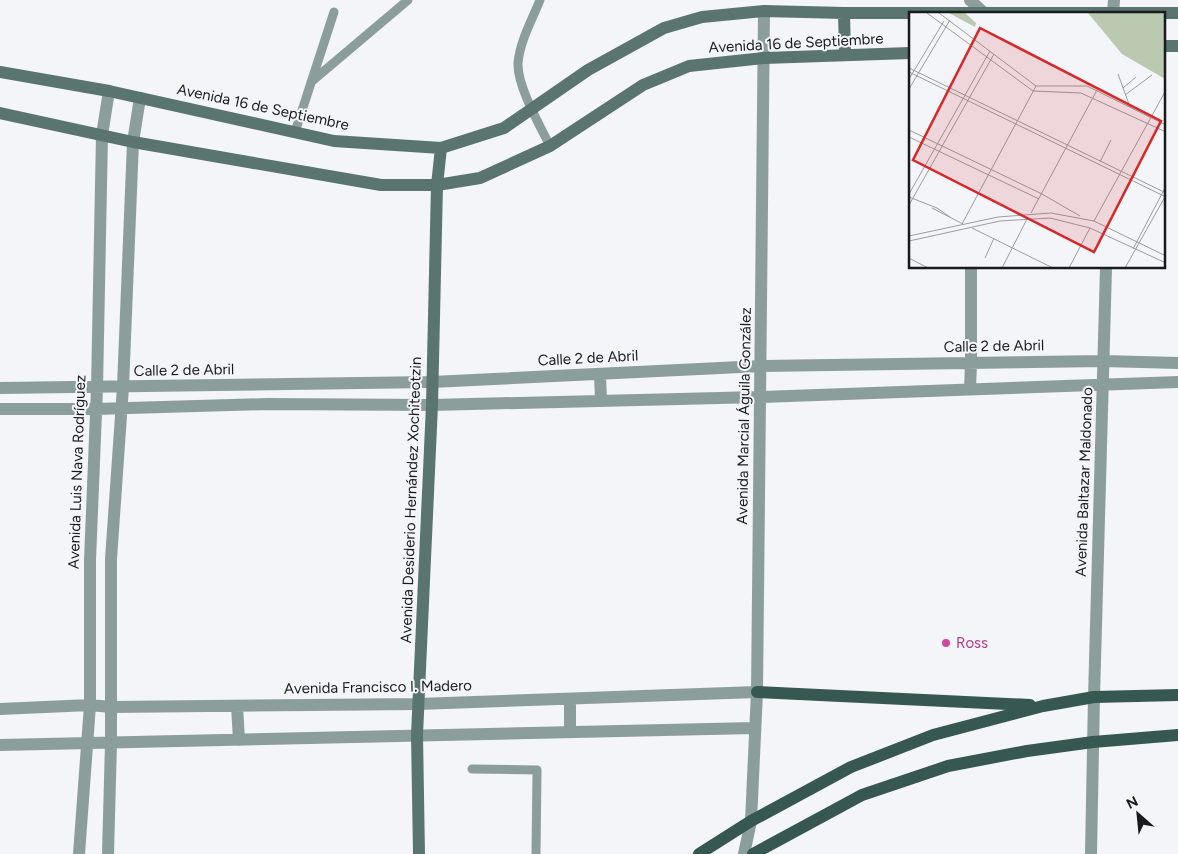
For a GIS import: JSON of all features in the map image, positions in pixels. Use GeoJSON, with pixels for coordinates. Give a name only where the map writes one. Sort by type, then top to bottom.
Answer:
{"type":"FeatureCollection","features":[{"type":"Feature","properties":{"kind":"main road","name":"Avenida 16 de Septiembre"},"geometry":{"type":"LineString","coordinates":[[1016,12],[1114,9],[1162,12]]}},
{"type":"Feature","properties":{"kind":"main road","name":"Avenida 16 de Septiembre"},"geometry":{"type":"LineString","coordinates":[[0,72],[109,91],[334,141],[441,148],[504,128],[588,70],[664,28],[702,17],[764,12],[909,14]]}},
{"type":"Feature","properties":{"kind":"main road"},"geometry":{"type":"LineString","coordinates":[[844,14],[845,55]]}},
{"type":"Feature","properties":{"kind":"main road","name":"Avenida 16 de Septiembre"},"geometry":{"type":"LineString","coordinates":[[0,113],[133,142],[381,185],[437,185],[480,178],[550,146],[643,85],[689,66],[764,58],[909,53]]}},
{"type":"Feature","properties":{"kind":"main road","name":"Avenida Desiderio Hernández Xochiteotzin"},"geometry":{"type":"LineString","coordinates":[[419,854],[417,735],[432,405],[437,185],[441,148]]}},
{"type":"Feature","properties":{"kind":"main road"},"geometry":{"type":"LineString","coordinates":[[757,692],[1043,706]]}},
{"type":"Feature","properties":{"kind":"main road"},"geometry":{"type":"LineString","coordinates":[[699,854],[751,821],[851,766],[933,735],[1043,706],[1094,697],[1178,695]]}},
{"type":"Feature","properties":{"kind":"main road"},"geometry":{"type":"LineString","coordinates":[[753,854],[862,796],[948,766],[1027,751],[1093,742],[1178,735]]}},
{"type":"Feature","properties":{"kind":"street"},"geometry":{"type":"LineString","coordinates":[[970,0],[983,12]]}},
{"type":"Feature","properties":{"kind":"street","name":"Avenida Marcial Águila González"},"geometry":{"type":"LineString","coordinates":[[744,854],[751,821],[757,692],[764,12]]}},
{"type":"Feature","properties":{"kind":"street","name":"Avenida Luis Nava Rodríguez"},"geometry":{"type":"LineString","coordinates":[[79,854],[90,705],[90,560],[97,388],[102,135],[109,91]]}},
{"type":"Feature","properties":{"kind":"street"},"geometry":{"type":"LineString","coordinates":[[108,854],[111,743],[111,559],[123,387],[133,142],[140,98]]}},
{"type":"Feature","properties":{"kind":"street"},"geometry":{"type":"LineString","coordinates":[[970,389],[972,269]]}},
{"type":"Feature","properties":{"kind":"street","name":"Avenida Baltazar Maldonado"},"geometry":{"type":"LineString","coordinates":[[1093,742],[1106,269]]}},
{"type":"Feature","properties":{"kind":"street","name":"Calle 2 de Abril"},"geometry":{"type":"LineString","coordinates":[[0,388],[432,382],[761,366],[1104,361],[1178,363]]}},
{"type":"Feature","properties":{"kind":"street"},"geometry":{"type":"LineString","coordinates":[[600,374],[601,401]]}},
{"type":"Feature","properties":{"kind":"street"},"geometry":{"type":"LineString","coordinates":[[0,409],[95,409],[268,404],[432,405],[759,397],[1178,382]]}},
{"type":"Feature","properties":{"kind":"street"},"geometry":{"type":"LineString","coordinates":[[268,404],[269,385]]}},
{"type":"Feature","properties":{"kind":"street"},"geometry":{"type":"LineString","coordinates":[[190,386],[190,406]]}},
{"type":"Feature","properties":{"kind":"street"},"geometry":{"type":"LineString","coordinates":[[90,560],[111,559]]}},
{"type":"Feature","properties":{"kind":"street","name":"Avenida Francisco I. Madero"},"geometry":{"type":"LineString","coordinates":[[0,708],[90,705],[111,707],[418,704],[757,692]]}},
{"type":"Feature","properties":{"kind":"street"},"geometry":{"type":"LineString","coordinates":[[570,698],[570,732]]}},
{"type":"Feature","properties":{"kind":"street"},"geometry":{"type":"LineString","coordinates":[[237,706],[239,740]]}},
{"type":"Feature","properties":{"kind":"street"},"geometry":{"type":"LineString","coordinates":[[0,745],[754,728]]}},
{"type":"Feature","properties":{"kind":"street"},"geometry":{"type":"LineString","coordinates":[[1091,854],[1093,742]]}},
{"type":"Feature","properties":{"kind":"lane"},"geometry":{"type":"LineString","coordinates":[[311,82],[408,0]]}},
{"type":"Feature","properties":{"kind":"lane"},"geometry":{"type":"LineString","coordinates":[[540,0],[523,41],[518,64],[524,92],[550,146]]}},
{"type":"Feature","properties":{"kind":"lane"},"geometry":{"type":"LineString","coordinates":[[295,132],[334,12]]}},
{"type":"Feature","properties":{"kind":"lane"},"geometry":{"type":"LineString","coordinates":[[472,769],[537,770],[536,854]]}},
{"type":"Feature","properties":{"kind":"place","name":"Ross"},"geometry":{"type":"Point","coordinates":[946,643]}}]}
